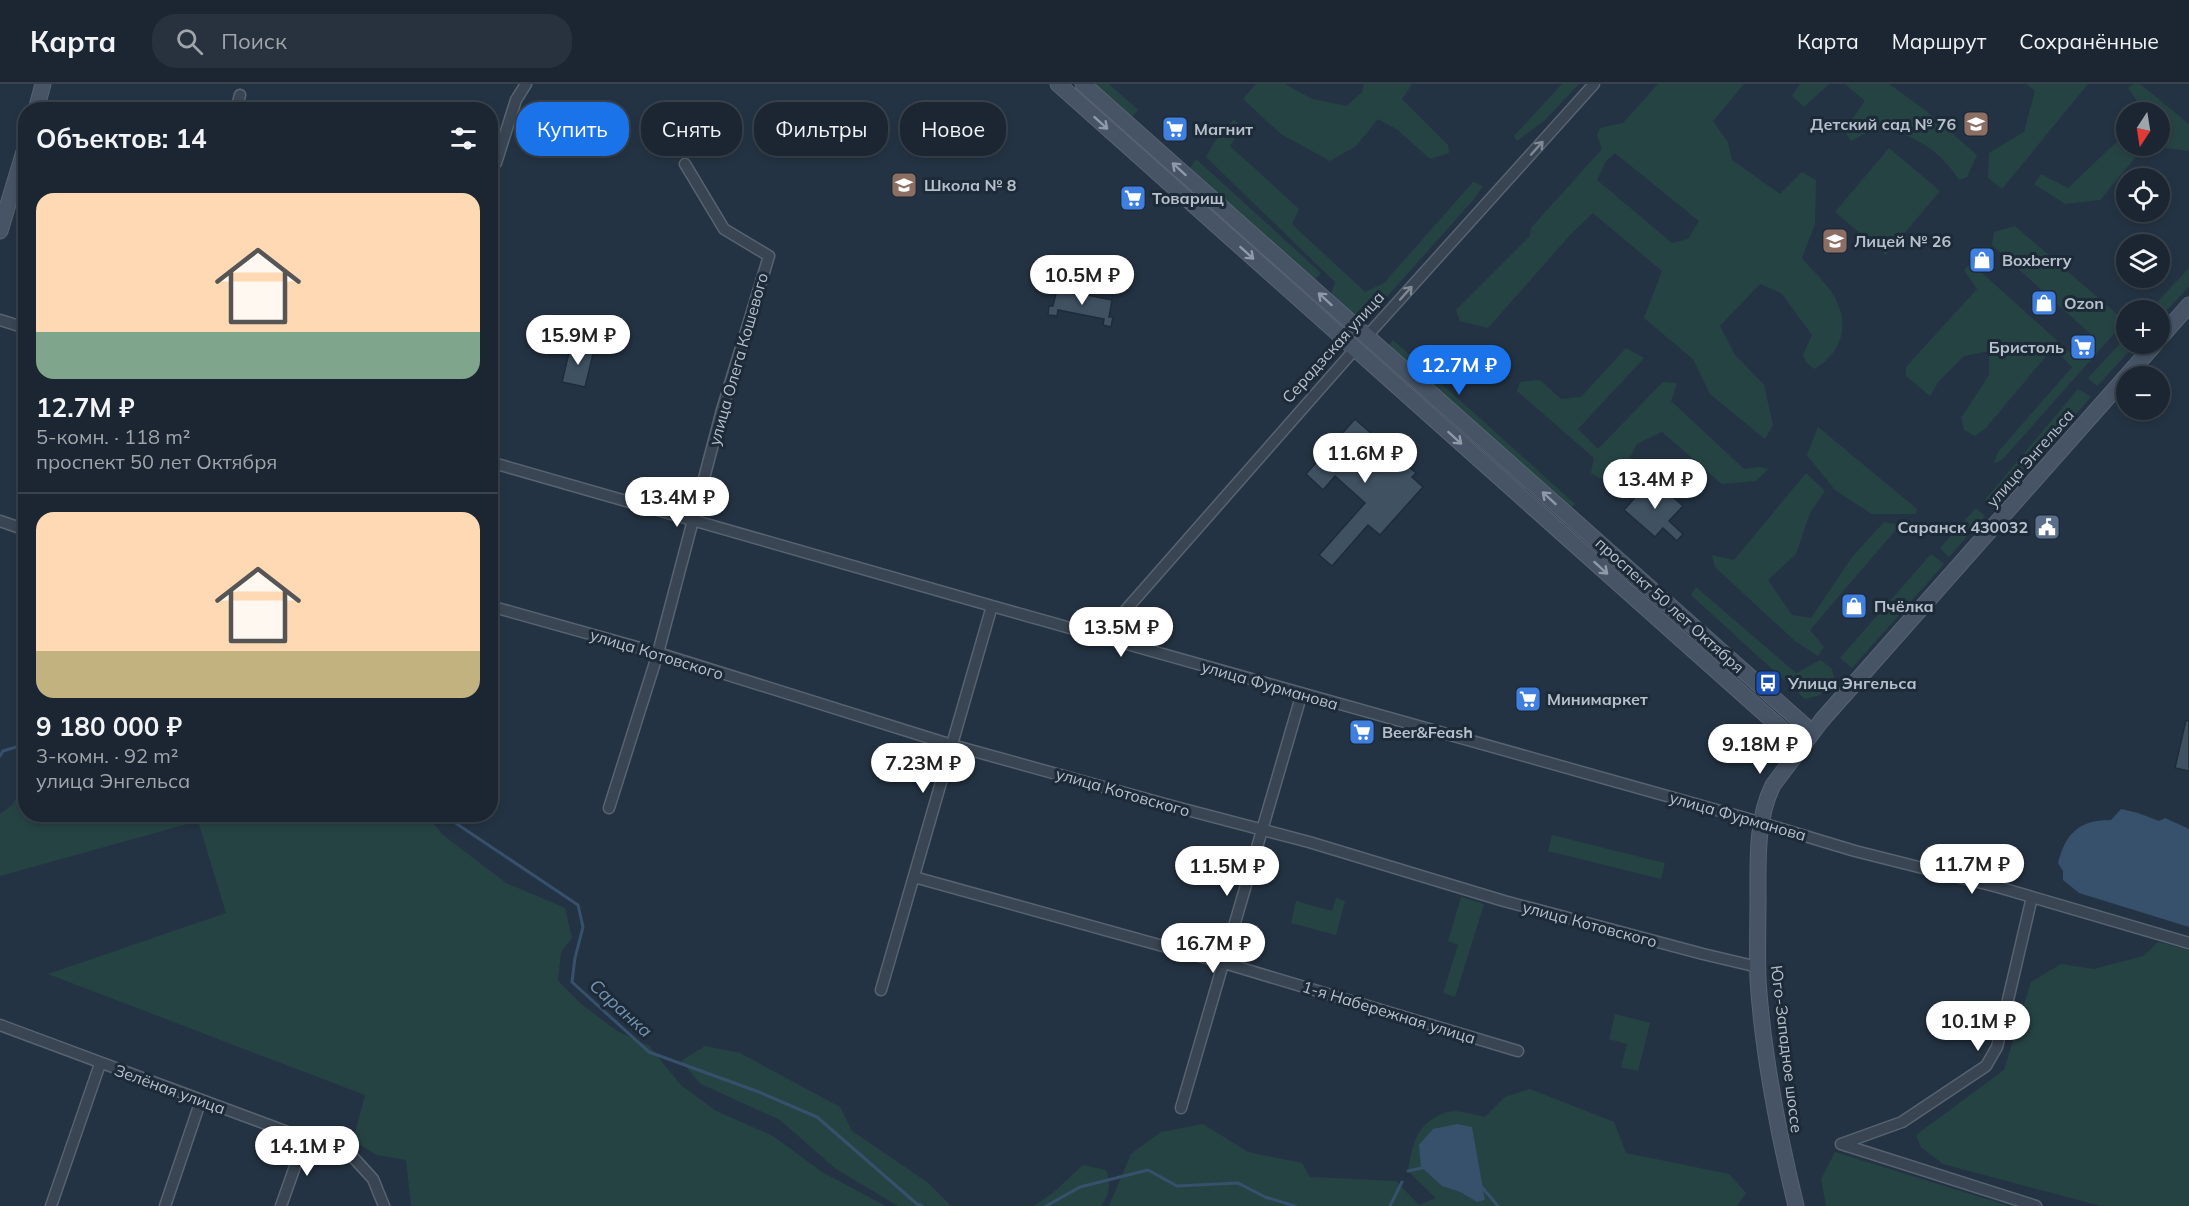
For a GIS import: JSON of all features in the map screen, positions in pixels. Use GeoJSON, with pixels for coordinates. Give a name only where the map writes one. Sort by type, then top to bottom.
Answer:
{"type":"FeatureCollection","features":[{"type":"Feature","properties":{"kind":"main road"},"geometry":{"type":"LineString","coordinates":[[38,102],[44,84]]}},
{"type":"Feature","properties":{"kind":"main road","name":"проспект 50 лет Октября"},"geometry":{"type":"LineString","coordinates":[[1058,84],[1802,747]]}},
{"type":"Feature","properties":{"kind":"main road","name":"проспект 50 лет Октября"},"geometry":{"type":"LineString","coordinates":[[1083,84],[1812,732]]}},
{"type":"Feature","properties":{"kind":"main road"},"geometry":{"type":"LineString","coordinates":[[0,231],[18,171]]}},
{"type":"Feature","properties":{"kind":"main road"},"geometry":{"type":"LineString","coordinates":[[2170,327],[2189,305]]}},
{"type":"Feature","properties":{"kind":"main road","name":"Серадзская улица"},"geometry":{"type":"LineString","coordinates":[[1355,349],[1367,336]]}},
{"type":"Feature","properties":{"kind":"main road","name":"улица Энгельса"},"geometry":{"type":"LineString","coordinates":[[1761,823],[1764,807],[1773,785],[1812,732],[2146,354]]}},
{"type":"Feature","properties":{"kind":"main road","name":"Юго-Западное шоссе"},"geometry":{"type":"LineString","coordinates":[[1761,823],[1758,869],[1758,967],[1774,1105],[1796,1206]]}},
{"type":"Feature","properties":{"kind":"street"},"geometry":{"type":"LineString","coordinates":[[498,157],[516,100],[526,84]]}},
{"type":"Feature","properties":{"kind":"street","name":"Серадзская улица"},"geometry":{"type":"LineString","coordinates":[[1367,336],[1594,84]]}},
{"type":"Feature","properties":{"kind":"street"},"geometry":{"type":"LineString","coordinates":[[238,102],[240,96]]}},
{"type":"Feature","properties":{"kind":"street","name":"улица Олега Кошевого"},"geometry":{"type":"LineString","coordinates":[[609,808],[658,653],[722,410],[769,256],[724,229],[685,164]]}},
{"type":"Feature","properties":{"kind":"street"},"geometry":{"type":"LineString","coordinates":[[0,320],[18,326]]}},
{"type":"Feature","properties":{"kind":"street","name":"Серадзская улица"},"geometry":{"type":"LineString","coordinates":[[1102,637],[1355,349]]}},
{"type":"Feature","properties":{"kind":"street","name":"улица Фурманова"},"geometry":{"type":"LineString","coordinates":[[498,464],[1875,856],[2032,897],[2189,943]]}},
{"type":"Feature","properties":{"kind":"street"},"geometry":{"type":"LineString","coordinates":[[0,521],[18,527]]}},
{"type":"Feature","properties":{"kind":"street"},"geometry":{"type":"LineString","coordinates":[[880,990],[992,606]]}},
{"type":"Feature","properties":{"kind":"street","name":"улица Котовского"},"geometry":{"type":"LineString","coordinates":[[498,608],[658,653],[952,745],[1309,842],[1564,917],[1758,967]]}},
{"type":"Feature","properties":{"kind":"street"},"geometry":{"type":"LineString","coordinates":[[1181,1108],[1302,693]]}},
{"type":"Feature","properties":{"kind":"street","name":"1-я Набережная улица"},"geometry":{"type":"LineString","coordinates":[[914,877],[1224,963],[1518,1051]]}},
{"type":"Feature","properties":{"kind":"street"},"geometry":{"type":"LineString","coordinates":[[2032,897],[1997,1047],[1986,1066],[1902,1122],[1841,1144],[2036,1206]]}},
{"type":"Feature","properties":{"kind":"street","name":"Зелёная улица"},"geometry":{"type":"LineString","coordinates":[[0,1025],[352,1156],[373,1179],[384,1206]]}},
{"type":"Feature","properties":{"kind":"street"},"geometry":{"type":"LineString","coordinates":[[51,1206],[100,1064]]}},
{"type":"Feature","properties":{"kind":"street"},"geometry":{"type":"LineString","coordinates":[[165,1206],[201,1100]]}},
{"type":"Feature","properties":{"kind":"street"},"geometry":{"type":"LineString","coordinates":[[281,1206],[305,1138]]}},
{"type":"Feature","properties":{"kind":"green space"},"geometry":{"type":"Polygon","coordinates":[[[1093,84],[1109,84],[1138,110],[1131,118],[1093,84]]]}},
{"type":"Feature","properties":{"kind":"green space"},"geometry":{"type":"Polygon","coordinates":[[[1256,84],[1285,84],[1312,99],[1347,106],[1362,92],[1364,84],[1412,84],[1402,99],[1448,145],[1449,153],[1430,159],[1398,130],[1378,119],[1356,146],[1330,161],[1281,134],[1243,99],[1256,84]]]}},
{"type":"Feature","properties":{"kind":"green space"},"geometry":{"type":"Polygon","coordinates":[[[1562,84],[1579,84],[1545,120],[1517,141],[1514,136],[1562,84]]]}},
{"type":"Feature","properties":{"kind":"green space"},"geometry":{"type":"Polygon","coordinates":[[[1658,84],[1744,84],[1713,121],[1728,142],[1732,160],[1780,194],[1802,172],[1816,180],[1815,224],[1802,258],[1830,290],[1841,312],[1842,331],[1836,349],[1814,369],[1806,362],[1803,355],[1812,335],[1781,293],[1760,284],[1720,326],[1735,355],[1764,385],[1773,425],[1765,439],[1710,394],[1693,359],[1644,318],[1662,271],[1593,213],[1570,235],[1488,328],[1460,321],[1456,310],[1530,236],[1531,228],[1602,149],[1597,135],[1600,128],[1623,123],[1658,84]],[[1615,153],[1606,161],[1597,180],[1672,243],[1688,239],[1699,221],[1615,153]]]}},
{"type":"Feature","properties":{"kind":"green space"},"geometry":{"type":"Polygon","coordinates":[[[1800,84],[1829,84],[1804,107],[1792,96],[1800,84]]]}},
{"type":"Feature","properties":{"kind":"green space"},"geometry":{"type":"Polygon","coordinates":[[[1845,84],[1889,84],[1925,110],[1977,155],[1967,177],[1959,180],[1935,152],[1882,125],[1851,141],[1844,130],[1865,101],[1845,84]]]}},
{"type":"Feature","properties":{"kind":"green space"},"geometry":{"type":"Polygon","coordinates":[[[2026,84],[2088,84],[2002,189],[1988,178],[1989,153],[2024,132],[2035,91],[2026,84]]]}},
{"type":"Feature","properties":{"kind":"green space"},"geometry":{"type":"Polygon","coordinates":[[[2134,84],[2140,84],[2162,102],[2138,102],[2128,88],[2134,84]]]}},
{"type":"Feature","properties":{"kind":"green space"},"geometry":{"type":"Polygon","coordinates":[[[2170,108],[2189,124],[2189,151],[2170,149],[2170,108]]]}},
{"type":"Feature","properties":{"kind":"green space"},"geometry":{"type":"Polygon","coordinates":[[[1234,119],[1242,128],[1230,146],[1299,209],[1292,224],[1365,292],[1384,283],[1473,182],[1483,186],[1361,326],[1330,298],[1335,282],[1206,157],[1215,141],[1234,119]]]}},
{"type":"Feature","properties":{"kind":"green space"},"geometry":{"type":"Polygon","coordinates":[[[2116,142],[2116,156],[2137,156],[2127,168],[2116,168],[2116,181],[2100,200],[2065,204],[2034,184],[2041,174],[2068,188],[2116,142]]]}},
{"type":"Feature","properties":{"kind":"green space"},"geometry":{"type":"Polygon","coordinates":[[[1889,148],[1940,191],[1886,255],[1835,212],[1889,148]]]}},
{"type":"Feature","properties":{"kind":"green space"},"geometry":{"type":"Polygon","coordinates":[[[1196,159],[1321,273],[1312,283],[1188,171],[1196,159]]]}},
{"type":"Feature","properties":{"kind":"green space"},"geometry":{"type":"Polygon","coordinates":[[[2015,226],[2116,313],[2116,331],[2002,460],[1994,463],[1998,452],[2072,367],[2058,353],[2046,356],[1986,428],[1975,436],[1964,430],[1961,418],[1989,375],[1989,351],[1964,356],[1939,381],[1930,396],[1906,376],[1906,367],[1977,289],[1964,270],[1971,263],[2073,355],[2082,358],[2097,340],[1992,245],[1994,232],[2015,226]]]}},
{"type":"Feature","properties":{"kind":"green space"},"geometry":{"type":"Polygon","coordinates":[[[2189,268],[2189,286],[2170,307],[2170,300],[2159,300],[2189,268]]]}},
{"type":"Feature","properties":{"kind":"green space"},"geometry":{"type":"Polygon","coordinates":[[[1393,340],[1575,504],[1568,511],[1387,347],[1393,340]]]}},
{"type":"Feature","properties":{"kind":"green space"},"geometry":{"type":"Polygon","coordinates":[[[1626,348],[1644,358],[1578,429],[1598,449],[1663,382],[1677,383],[1671,401],[1744,469],[1760,467],[1768,469],[1756,481],[1722,484],[1662,432],[1637,444],[1621,474],[1600,479],[1591,473],[1594,458],[1517,391],[1520,382],[1540,380],[1561,399],[1581,397],[1626,348]]]}},
{"type":"Feature","properties":{"kind":"green space"},"geometry":{"type":"Polygon","coordinates":[[[2116,348],[2116,354],[2127,354],[2097,386],[2088,378],[2116,348]]]}},
{"type":"Feature","properties":{"kind":"green space"},"geometry":{"type":"Polygon","coordinates":[[[2078,389],[2091,397],[1993,509],[1985,500],[2078,389]]]}},
{"type":"Feature","properties":{"kind":"green space"},"geometry":{"type":"Polygon","coordinates":[[[1818,427],[1917,509],[1916,514],[1872,514],[1835,490],[1807,455],[1818,427]]]}},
{"type":"Feature","properties":{"kind":"green space"},"geometry":{"type":"Polygon","coordinates":[[[1806,473],[1825,491],[1810,513],[1796,554],[1768,580],[1792,615],[1811,618],[1852,557],[1884,522],[1900,525],[1810,630],[1824,647],[1818,656],[1795,641],[1715,567],[1712,555],[1734,560],[1806,473]]]}},
{"type":"Feature","properties":{"kind":"green space"},"geometry":{"type":"Polygon","coordinates":[[[1976,508],[1985,516],[1949,557],[1940,548],[1976,508]]]}},
{"type":"Feature","properties":{"kind":"green space"},"geometry":{"type":"Polygon","coordinates":[[[1931,554],[1944,564],[1852,668],[1840,658],[1931,554]]]}},
{"type":"Feature","properties":{"kind":"green space"},"geometry":{"type":"Polygon","coordinates":[[[1696,587],[1796,673],[1821,660],[1832,669],[1834,678],[1820,695],[1805,699],[1691,595],[1696,587]]]}},
{"type":"Feature","properties":{"kind":"green space"},"geometry":{"type":"Polygon","coordinates":[[[18,794],[18,822],[194,822],[0,876],[0,814],[12,805],[18,794]]]}},
{"type":"Feature","properties":{"kind":"green space"},"geometry":{"type":"Polygon","coordinates":[[[198,822],[432,822],[443,835],[506,883],[565,908],[572,938],[561,952],[558,981],[580,1003],[617,1031],[649,1046],[681,1085],[716,1111],[773,1136],[822,1172],[886,1206],[411,1206],[406,1160],[377,1155],[353,1141],[365,1095],[48,974],[226,913],[198,822]]]}},
{"type":"Feature","properties":{"kind":"green space"},"geometry":{"type":"Polygon","coordinates":[[[1552,835],[1665,863],[1661,879],[1548,851],[1552,835]]]}},
{"type":"Feature","properties":{"kind":"green space"},"geometry":{"type":"Polygon","coordinates":[[[1461,897],[1484,904],[1455,997],[1443,993],[1458,945],[1448,941],[1461,897]]]}},
{"type":"Feature","properties":{"kind":"green space"},"geometry":{"type":"Polygon","coordinates":[[[1336,898],[1345,901],[1336,935],[1291,923],[1296,901],[1332,911],[1336,898]]]}},
{"type":"Feature","properties":{"kind":"green space"},"geometry":{"type":"Polygon","coordinates":[[[2158,942],[2189,950],[2189,1206],[2101,1206],[1943,1164],[1921,1147],[1916,1135],[2004,1070],[2031,982],[2061,964],[2094,969],[2143,956],[2158,942]]]}},
{"type":"Feature","properties":{"kind":"green space"},"geometry":{"type":"Polygon","coordinates":[[[1615,1014],[1650,1023],[1638,1071],[1621,1067],[1627,1044],[1609,1039],[1615,1014]]]}},
{"type":"Feature","properties":{"kind":"green space"},"geometry":{"type":"Polygon","coordinates":[[[705,1046],[740,1053],[840,1107],[852,1131],[927,1182],[951,1206],[898,1206],[836,1169],[780,1120],[701,1084],[681,1061],[705,1046]]]}},
{"type":"Feature","properties":{"kind":"green space"},"geometry":{"type":"Polygon","coordinates":[[[1530,1089],[1614,1122],[1626,1153],[1729,1174],[1746,1193],[1737,1206],[1109,1206],[1131,1154],[1161,1132],[1203,1124],[1248,1152],[1302,1163],[1310,1177],[1396,1181],[1419,1205],[1436,1198],[1408,1171],[1414,1143],[1423,1128],[1429,1121],[1452,1111],[1485,1117],[1505,1097],[1530,1089]],[[1471,1127],[1421,1167],[1442,1186],[1460,1192],[1477,1202],[1485,1200],[1471,1127]]]}},
{"type":"Feature","properties":{"kind":"green space"},"geometry":{"type":"Polygon","coordinates":[[[1835,1152],[2009,1206],[1826,1206],[1821,1179],[1835,1152]]]}},
{"type":"Feature","properties":{"kind":"green space"},"geometry":{"type":"Polygon","coordinates":[[[1083,1165],[1106,1170],[1109,1189],[1101,1206],[1034,1206],[1054,1192],[1083,1165]]]}},
{"type":"Feature","properties":{"kind":"water"},"geometry":{"type":"Polygon","coordinates":[[[2121,809],[2159,821],[2165,818],[2189,829],[2189,927],[2079,893],[2063,880],[2063,871],[2058,863],[2070,836],[2083,825],[2111,820],[2121,809]]]}},
{"type":"Feature","properties":{"kind":"water"},"geometry":{"type":"Polygon","coordinates":[[[1457,1124],[1472,1127],[1485,1200],[1477,1202],[1460,1192],[1442,1186],[1421,1167],[1419,1145],[1433,1129],[1457,1124]]]}},
{"type":"Feature","properties":{"kind":"building"},"geometry":{"type":"Polygon","coordinates":[[[1057,289],[1112,300],[1109,317],[1113,317],[1111,327],[1103,325],[1104,319],[1058,310],[1057,316],[1048,315],[1049,306],[1053,306],[1057,289]]]}},
{"type":"Feature","properties":{"kind":"building"},"geometry":{"type":"Polygon","coordinates":[[[571,344],[594,350],[585,387],[562,382],[571,344]]]}},
{"type":"Feature","properties":{"kind":"building"},"geometry":{"type":"Polygon","coordinates":[[[1355,419],[1416,473],[1412,477],[1423,487],[1380,535],[1368,525],[1332,566],[1319,555],[1365,503],[1335,476],[1323,490],[1306,474],[1355,419]]]}},
{"type":"Feature","properties":{"kind":"building"},"geometry":{"type":"Polygon","coordinates":[[[1652,478],[1683,506],[1669,521],[1683,534],[1677,541],[1663,528],[1655,537],[1624,510],[1652,478]]]}},
{"type":"Feature","properties":{"kind":"building"},"geometry":{"type":"Polygon","coordinates":[[[2186,720],[2189,721],[2189,771],[2175,768],[2186,720]]]}},
{"type":"Feature","properties":{"kind":"waterway","name":"Саранка"},"geometry":{"type":"LineString","coordinates":[[0,756],[3,751],[18,746]]}},
{"type":"Feature","properties":{"kind":"waterway","name":"Саранка"},"geometry":{"type":"LineString","coordinates":[[454,822],[578,905],[583,927],[572,982],[649,1052],[759,1092],[817,1117],[922,1206]]}},
{"type":"Feature","properties":{"kind":"waterway","name":"Саранка"},"geometry":{"type":"LineString","coordinates":[[1408,1171],[1426,1167]]}},
{"type":"Feature","properties":{"kind":"waterway","name":"Саранка"},"geometry":{"type":"LineString","coordinates":[[1046,1206],[1080,1187],[1148,1170],[1177,1186],[1238,1183],[1265,1197],[1295,1206]]}},
{"type":"Feature","properties":{"kind":"waterway","name":"Саранка"},"geometry":{"type":"LineString","coordinates":[[1390,1206],[1402,1182]]}},
{"type":"Feature","properties":{"kind":"waterway","name":"Саранка"},"geometry":{"type":"LineString","coordinates":[[1480,1185],[1498,1206]]}},
{"type":"Feature","properties":{"kind":"place","name":"Детский сад № 76"},"geometry":{"type":"Point","coordinates":[1976,124]}},
{"type":"Feature","properties":{"kind":"place","name":"Магнит"},"geometry":{"type":"Point","coordinates":[1175,129]}},
{"type":"Feature","properties":{"kind":"place","name":"Школа № 8"},"geometry":{"type":"Point","coordinates":[904,185]}},
{"type":"Feature","properties":{"kind":"place","name":"Товарищ"},"geometry":{"type":"Point","coordinates":[1133,198]}},
{"type":"Feature","properties":{"kind":"place","name":"Лицей № 26"},"geometry":{"type":"Point","coordinates":[1835,241]}},
{"type":"Feature","properties":{"kind":"place","name":"Boxberry"},"geometry":{"type":"Point","coordinates":[1982,260]}},
{"type":"Feature","properties":{"kind":"place","name":"Ozon"},"geometry":{"type":"Point","coordinates":[2044,303]}},
{"type":"Feature","properties":{"kind":"place","name":"Бристоль"},"geometry":{"type":"Point","coordinates":[2083,347]}},
{"type":"Feature","properties":{"kind":"place","name":"Саранск 430032"},"geometry":{"type":"Point","coordinates":[2047,527]}},
{"type":"Feature","properties":{"kind":"place","name":"Пчёлка"},"geometry":{"type":"Point","coordinates":[1854,606]}},
{"type":"Feature","properties":{"kind":"place","name":"Улица Энгельса"},"geometry":{"type":"Point","coordinates":[1768,683]}},
{"type":"Feature","properties":{"kind":"place","name":"Минимаркет"},"geometry":{"type":"Point","coordinates":[1528,699]}},
{"type":"Feature","properties":{"kind":"place","name":"Beer&Feash"},"geometry":{"type":"Point","coordinates":[1362,732]}}]}
